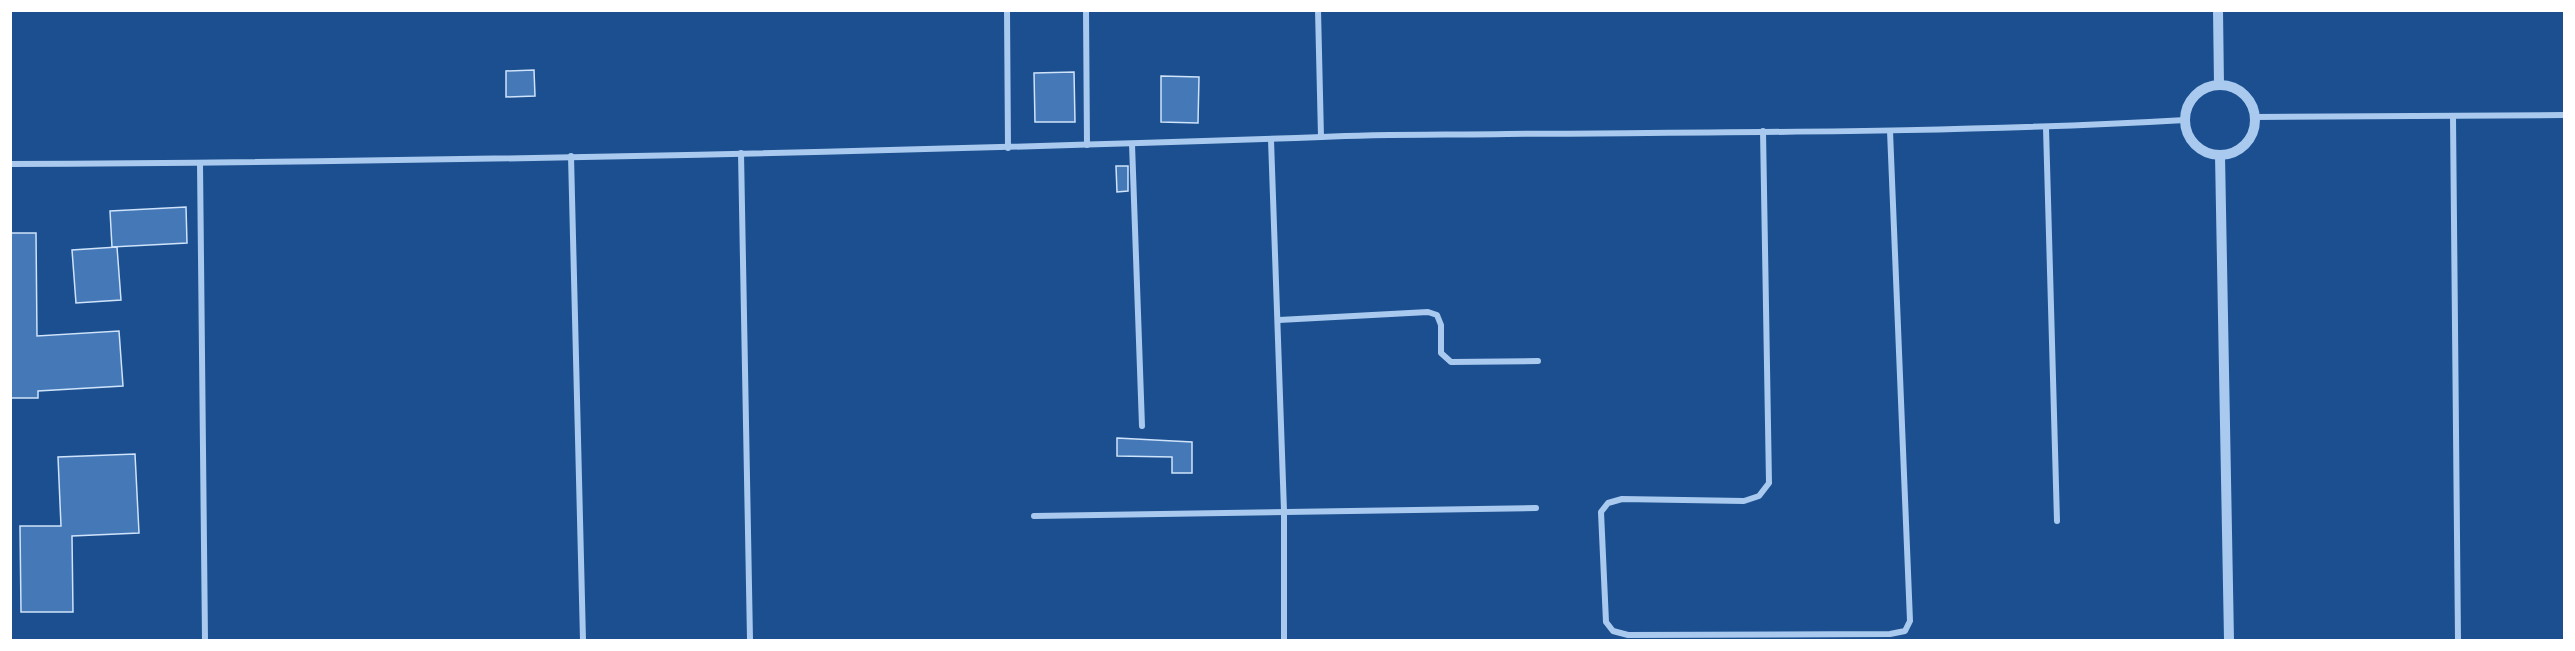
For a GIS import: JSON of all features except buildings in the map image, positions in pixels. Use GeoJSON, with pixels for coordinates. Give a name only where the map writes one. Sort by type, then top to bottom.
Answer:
{"type":"FeatureCollection","features":[{"type":"Feature","properties":{"kind":"street"},"geometry":{"type":"LineString","coordinates":[[1007,10],[1008,148]]}},
{"type":"Feature","properties":{"kind":"street"},"geometry":{"type":"LineString","coordinates":[[1086,10],[1087,145]]}},
{"type":"Feature","properties":{"kind":"street"},"geometry":{"type":"LineString","coordinates":[[1318,10],[1321,137]]}},
{"type":"Feature","properties":{"kind":"street"},"geometry":{"type":"LineString","coordinates":[[2218,10],[2219,85]]}},
{"type":"Feature","properties":{"kind":"street"},"geometry":{"type":"LineString","coordinates":[[2219,85],[2240,90],[2253,107],[2255,117],[2254,129],[2242,147],[2220,155],[2209,153],[2192,141],[2185,120],[2191,99],[2199,92],[2219,85]]}},
{"type":"Feature","properties":{"kind":"street"},"geometry":{"type":"LineString","coordinates":[[2255,117],[2565,116]]}},
{"type":"Feature","properties":{"kind":"street"},"geometry":{"type":"LineString","coordinates":[[2453,117],[2458,640]]}},
{"type":"Feature","properties":{"kind":"street"},"geometry":{"type":"LineString","coordinates":[[10,164],[200,163],[1008,148],[1321,137],[2046,128],[2185,120]]}},
{"type":"Feature","properties":{"kind":"street"},"geometry":{"type":"LineString","coordinates":[[2046,128],[2057,521]]}},
{"type":"Feature","properties":{"kind":"street"},"geometry":{"type":"LineString","coordinates":[[1762,131],[1769,483],[1759,496],[1744,501],[1622,499],[1608,503],[1601,512],[1606,622],[1613,631],[1640,635],[1890,634],[1905,631],[1910,621],[1890,131]]}},
{"type":"Feature","properties":{"kind":"street"},"geometry":{"type":"LineString","coordinates":[[1271,140],[1284,511],[1284,640]]}},
{"type":"Feature","properties":{"kind":"street"},"geometry":{"type":"LineString","coordinates":[[1132,144],[1142,426]]}},
{"type":"Feature","properties":{"kind":"street"},"geometry":{"type":"LineString","coordinates":[[741,153],[750,640]]}},
{"type":"Feature","properties":{"kind":"street"},"geometry":{"type":"LineString","coordinates":[[2220,155],[2229,640]]}},
{"type":"Feature","properties":{"kind":"street"},"geometry":{"type":"LineString","coordinates":[[571,156],[583,640]]}},
{"type":"Feature","properties":{"kind":"street"},"geometry":{"type":"LineString","coordinates":[[200,163],[205,640]]}},
{"type":"Feature","properties":{"kind":"street"},"geometry":{"type":"LineString","coordinates":[[1279,320],[1428,312],[1437,315],[1441,325],[1441,353],[1451,362],[1538,362]]}},
{"type":"Feature","properties":{"kind":"street"},"geometry":{"type":"LineString","coordinates":[[1034,516],[1536,508]]}}]}
